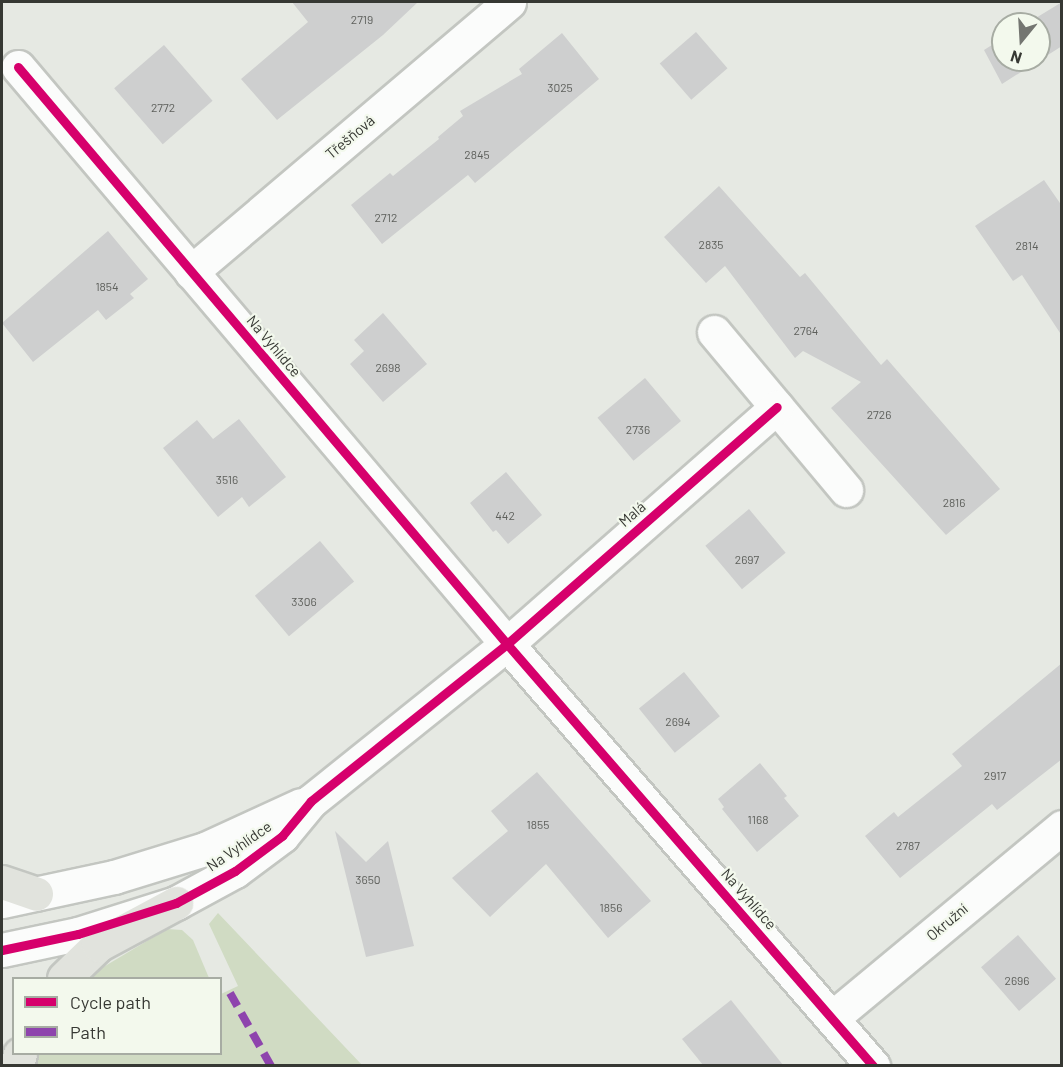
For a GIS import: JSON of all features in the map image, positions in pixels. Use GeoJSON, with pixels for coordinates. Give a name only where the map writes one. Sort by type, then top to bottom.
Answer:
{"type":"FeatureCollection","features":[{"type":"Feature","properties":{"kind":"main road"},"geometry":{"type":"LineString","coordinates":[[2,882],[36,894]]}},
{"type":"Feature","properties":{"kind":"main road"},"geometry":{"type":"LineString","coordinates":[[65,977],[98,945],[176,903]]}},
{"type":"Feature","properties":{"kind":"street","name":"Třešňová"},"geometry":{"type":"LineString","coordinates":[[191,272],[509,2]]}},
{"type":"Feature","properties":{"kind":"street","name":"Na Vyhlídce"},"geometry":{"type":"LineString","coordinates":[[18,67],[507,644],[873,1065]]}},
{"type":"Feature","properties":{"kind":"street"},"geometry":{"type":"LineString","coordinates":[[714,332],[846,490]]}},
{"type":"Feature","properties":{"kind":"street","name":"Malá"},"geometry":{"type":"LineString","coordinates":[[507,644],[777,407]]}},
{"type":"Feature","properties":{"kind":"street","name":"Na Vyhlídce"},"geometry":{"type":"LineString","coordinates":[[2,950],[78,934],[176,903],[235,871],[282,836],[310,801],[507,644]]}},
{"type":"Feature","properties":{"kind":"street","name":"Na Vyhlídce"},"geometry":{"type":"LineString","coordinates":[[2,901],[114,877],[205,849],[310,801]]}},
{"type":"Feature","properties":{"kind":"street","name":"Okružní"},"geometry":{"type":"LineString","coordinates":[[832,1018],[1062,827]]}},
{"type":"Feature","properties":{"kind":"green space"},"geometry":{"type":"Polygon","coordinates":[[[218,913],[362,1065],[30,1066],[32,1055],[222,1055],[222,994],[238,986],[209,924],[218,913]]]}},
{"type":"Feature","properties":{"kind":"green space"},"geometry":{"type":"Polygon","coordinates":[[[167,929],[182,930],[193,940],[209,977],[87,977],[167,929]]]}},
{"type":"Feature","properties":{"kind":"building"},"geometry":{"type":"Polygon","coordinates":[[[292,2],[418,2],[383,35],[277,120],[241,79],[308,22],[292,2]]]}},
{"type":"Feature","properties":{"kind":"building"},"geometry":{"type":"Polygon","coordinates":[[[1062,2],[1062,46],[1051,53],[1051,12],[1046,12],[1062,2]]]}},
{"type":"Feature","properties":{"kind":"building"},"geometry":{"type":"Polygon","coordinates":[[[696,32],[727,68],[691,100],[660,63],[696,32]]]}},
{"type":"Feature","properties":{"kind":"building"},"geometry":{"type":"Polygon","coordinates":[[[562,33],[599,79],[475,183],[468,175],[382,244],[351,205],[390,173],[393,176],[439,139],[438,137],[463,116],[460,111],[522,74],[519,69],[562,33]]]}},
{"type":"Feature","properties":{"kind":"building"},"geometry":{"type":"Polygon","coordinates":[[[164,45],[213,101],[163,144],[114,88],[164,45]]]}},
{"type":"Feature","properties":{"kind":"building"},"geometry":{"type":"Polygon","coordinates":[[[991,46],[991,63],[984,50],[991,46]]]}},
{"type":"Feature","properties":{"kind":"building"},"geometry":{"type":"Polygon","coordinates":[[[996,72],[1021,72],[1002,84],[996,72]]]}},
{"type":"Feature","properties":{"kind":"building"},"geometry":{"type":"Polygon","coordinates":[[[1044,180],[1062,206],[1062,336],[1022,275],[1013,281],[975,226],[1044,180]]]}},
{"type":"Feature","properties":{"kind":"building"},"geometry":{"type":"Polygon","coordinates":[[[719,186],[800,277],[805,273],[881,365],[887,359],[1000,489],[946,535],[831,408],[861,382],[803,351],[795,358],[725,266],[706,283],[664,237],[719,186]]]}},
{"type":"Feature","properties":{"kind":"building"},"geometry":{"type":"Polygon","coordinates":[[[108,231],[148,279],[130,294],[134,298],[106,320],[98,310],[33,362],[2,323],[108,231]]]}},
{"type":"Feature","properties":{"kind":"building"},"geometry":{"type":"Polygon","coordinates":[[[383,313],[427,364],[383,402],[350,364],[364,351],[354,340],[383,313]]]}},
{"type":"Feature","properties":{"kind":"building"},"geometry":{"type":"Polygon","coordinates":[[[645,378],[681,421],[634,461],[598,418],[645,378]]]}},
{"type":"Feature","properties":{"kind":"building"},"geometry":{"type":"Polygon","coordinates":[[[239,419],[286,477],[249,507],[242,497],[218,517],[163,448],[197,420],[213,439],[239,419]]]}},
{"type":"Feature","properties":{"kind":"building"},"geometry":{"type":"Polygon","coordinates":[[[506,472],[542,515],[508,544],[496,530],[493,532],[470,503],[506,472]]]}},
{"type":"Feature","properties":{"kind":"building"},"geometry":{"type":"Polygon","coordinates":[[[749,509],[786,553],[742,589],[705,546],[749,509]]]}},
{"type":"Feature","properties":{"kind":"building"},"geometry":{"type":"Polygon","coordinates":[[[320,541],[354,582],[289,636],[255,596],[320,541]]]}},
{"type":"Feature","properties":{"kind":"building"},"geometry":{"type":"Polygon","coordinates":[[[1062,663],[1062,759],[997,810],[992,804],[900,878],[865,836],[894,812],[898,817],[962,766],[952,754],[1062,663]]]}},
{"type":"Feature","properties":{"kind":"building"},"geometry":{"type":"Polygon","coordinates":[[[684,672],[720,716],[675,753],[639,709],[684,672]]]}},
{"type":"Feature","properties":{"kind":"building"},"geometry":{"type":"Polygon","coordinates":[[[760,763],[787,796],[784,798],[799,816],[757,852],[722,809],[724,807],[718,799],[760,763]]]}},
{"type":"Feature","properties":{"kind":"building"},"geometry":{"type":"Polygon","coordinates":[[[537,772],[651,901],[608,938],[546,864],[490,917],[452,878],[508,831],[491,811],[537,772]]]}},
{"type":"Feature","properties":{"kind":"building"},"geometry":{"type":"Polygon","coordinates":[[[335,831],[366,862],[388,841],[414,946],[366,957],[335,831]]]}},
{"type":"Feature","properties":{"kind":"building"},"geometry":{"type":"Polygon","coordinates":[[[1018,935],[1056,979],[1019,1011],[981,967],[1018,935]]]}},
{"type":"Feature","properties":{"kind":"building"},"geometry":{"type":"Polygon","coordinates":[[[731,1000],[783,1065],[703,1065],[682,1039],[731,1000]]]}},
{"type":"Feature","properties":{"kind":"marked path"},"geometry":{"type":"LineString","coordinates":[[230,993],[271,1066]]}},
{"type":"Feature","properties":{"kind":"cycle path"},"geometry":{"type":"LineString","coordinates":[[18,67],[507,644],[873,1066]]}},
{"type":"Feature","properties":{"kind":"cycle path"},"geometry":{"type":"LineString","coordinates":[[2,950],[78,934],[176,903],[235,871],[282,836],[311,801],[507,644],[777,407]]}}]}
